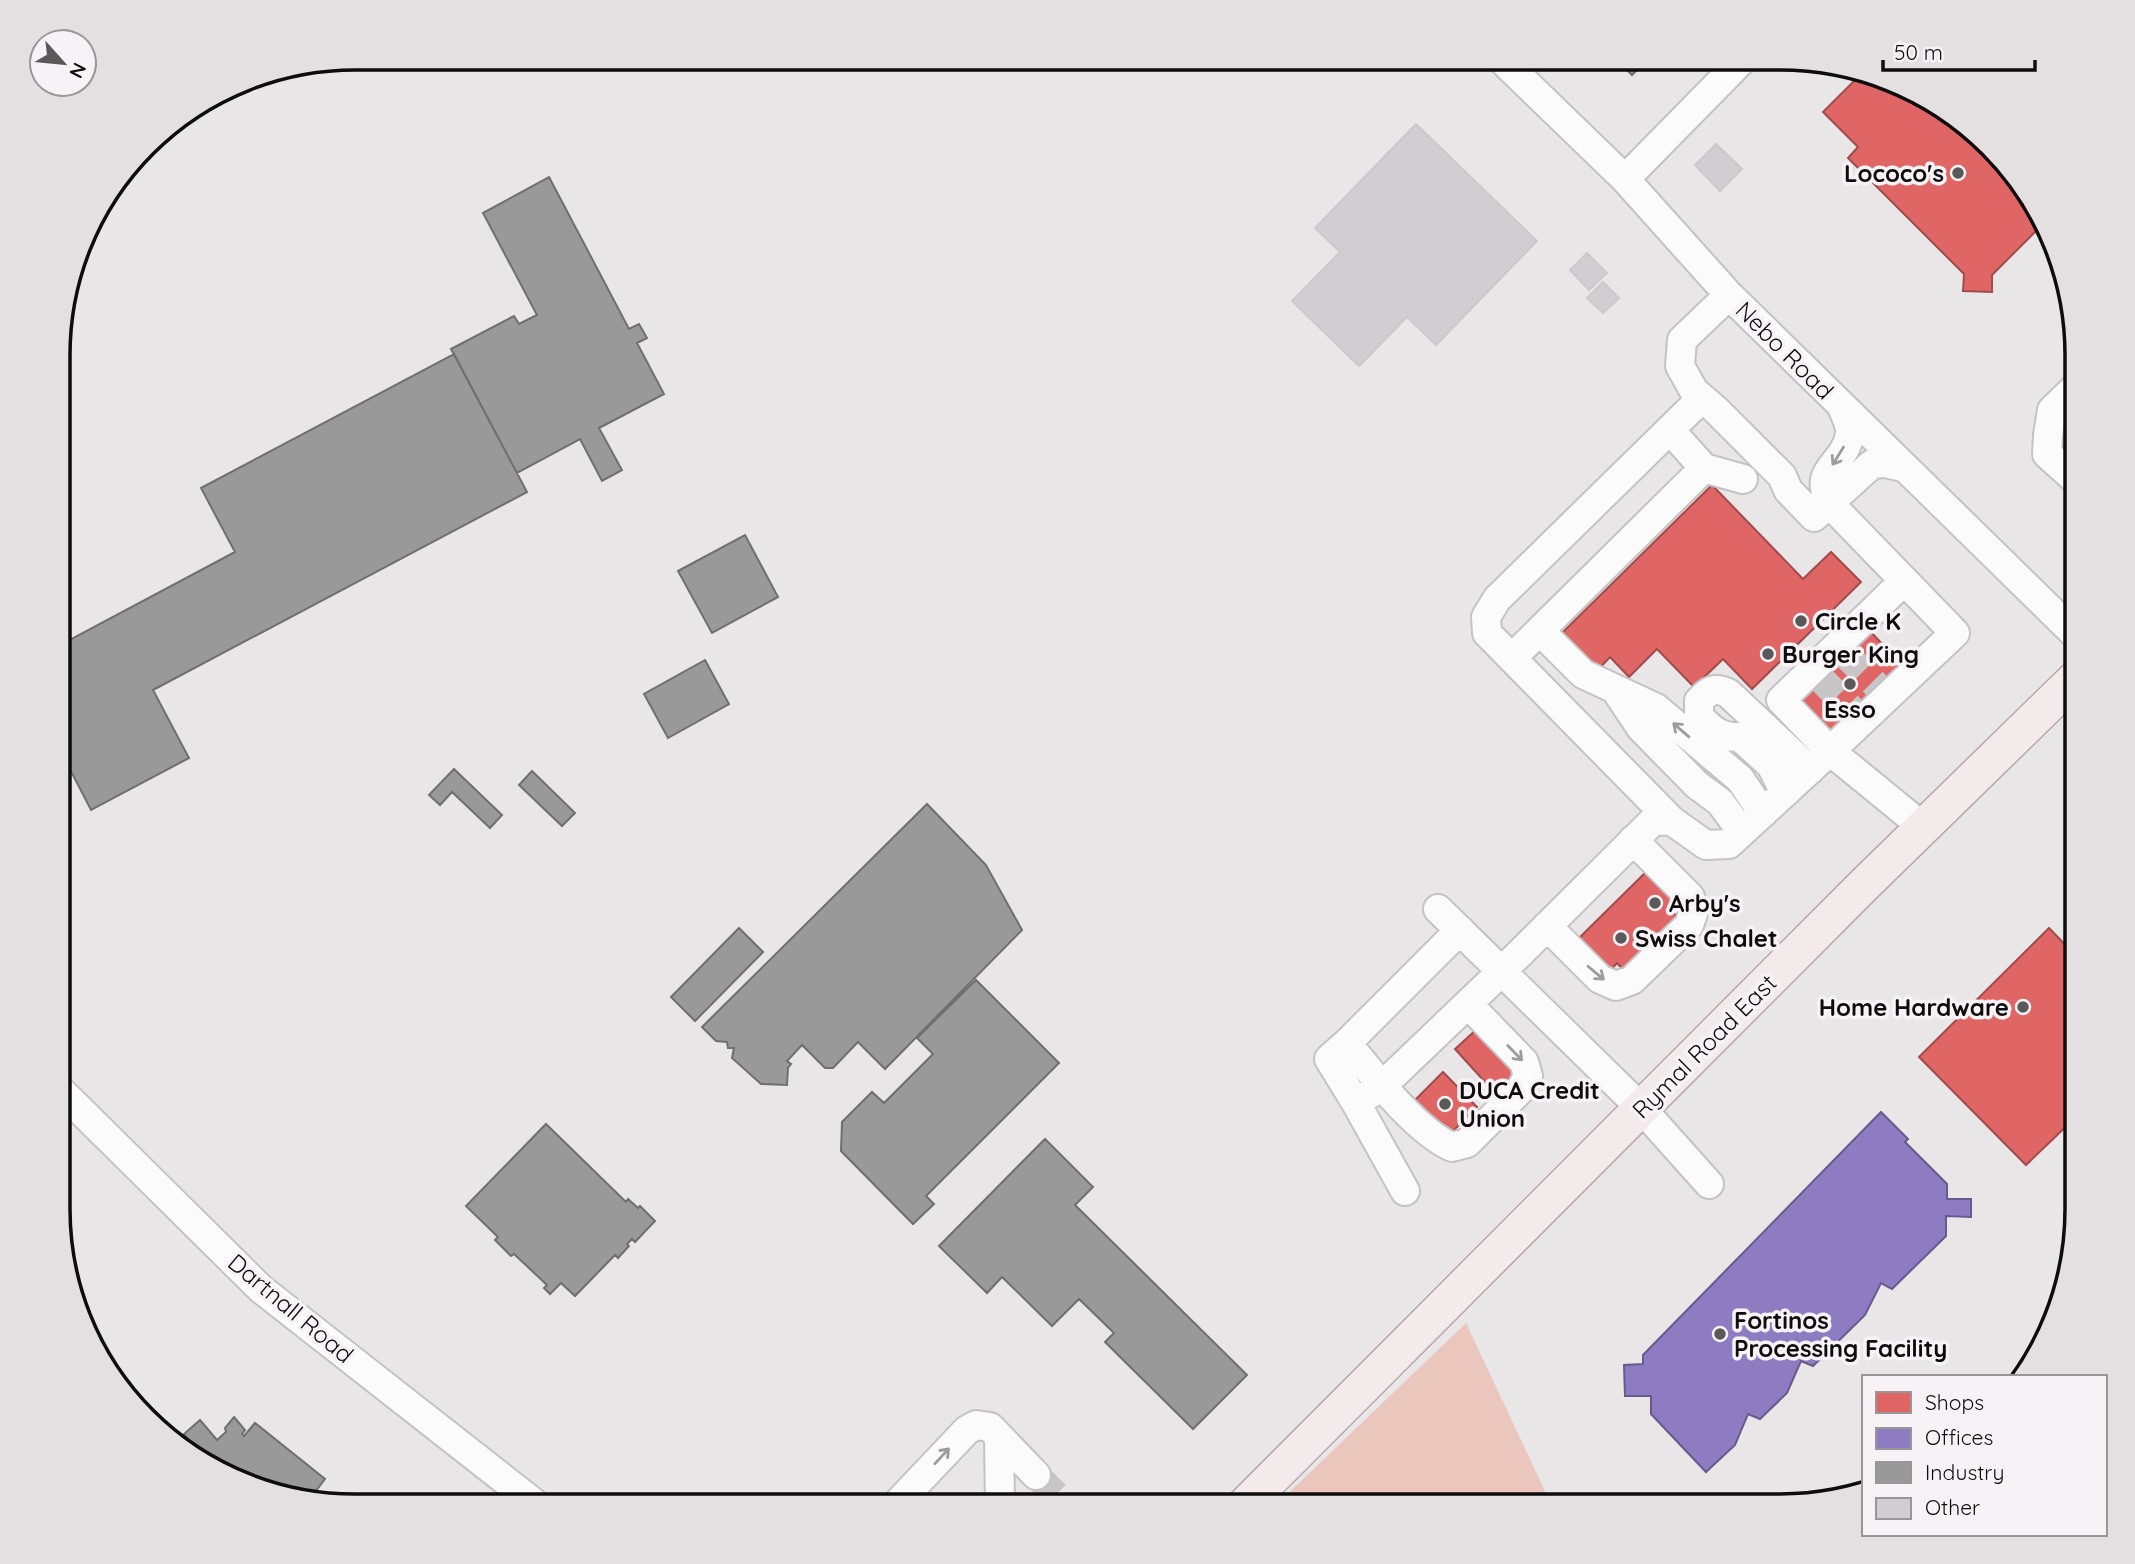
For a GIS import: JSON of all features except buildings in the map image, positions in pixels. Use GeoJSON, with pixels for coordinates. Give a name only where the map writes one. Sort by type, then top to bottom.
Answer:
{"type":"FeatureCollection","features":[{"type":"Feature","properties":{"kind":"main road","name":"Rymal Road East"},"geometry":{"type":"LineString","coordinates":[[1256,1494],[1923,827],[2065,689]]}},
{"type":"Feature","properties":{"kind":"street","name":"Nebo Road"},"geometry":{"type":"LineString","coordinates":[[1512,70],[1625,179],[1728,295],[2065,624]]}},
{"type":"Feature","properties":{"kind":"street"},"geometry":{"type":"LineString","coordinates":[[1625,179],[1732,70]]}},
{"type":"Feature","properties":{"kind":"street"},"geometry":{"type":"LineString","coordinates":[[1728,295],[1682,341],[1680,366],[1694,391],[1782,476],[1788,490],[1814,517],[1872,464],[1885,463],[1903,467]]}},
{"type":"Feature","properties":{"kind":"street"},"geometry":{"type":"LineString","coordinates":[[1702,398],[1497,599],[1486,617],[1487,633],[1672,821],[1706,845],[1729,844],[1763,813],[1783,786],[1820,760],[1860,718],[1955,633],[1830,504],[1823,490],[1825,475],[1841,455],[1850,432],[1842,407]]}},
{"type":"Feature","properties":{"kind":"street"},"geometry":{"type":"LineString","coordinates":[[2065,398],[2052,410],[2048,454],[2065,470]]}},
{"type":"Feature","properties":{"kind":"street"},"geometry":{"type":"LineString","coordinates":[[2050,422],[2065,415]]}},
{"type":"Feature","properties":{"kind":"street"},"geometry":{"type":"LineString","coordinates":[[1670,430],[1704,468],[1743,479]]}},
{"type":"Feature","properties":{"kind":"street"},"geometry":{"type":"LineString","coordinates":[[1512,658],[1704,468]]}},
{"type":"Feature","properties":{"kind":"street"},"geometry":{"type":"LineString","coordinates":[[1760,722],[1840,649],[1903,581]]}},
{"type":"Feature","properties":{"kind":"street"},"geometry":{"type":"LineString","coordinates":[[1541,632],[1583,674],[1656,708],[1719,746]]}},
{"type":"Feature","properties":{"kind":"street"},"geometry":{"type":"LineString","coordinates":[[1615,689],[1641,728],[1697,785],[1720,802],[1742,832]]}},
{"type":"Feature","properties":{"kind":"street"},"geometry":{"type":"LineString","coordinates":[[1763,813],[1699,716],[1699,701],[1709,690],[1719,689],[1728,693],[1760,722],[1923,827]]}},
{"type":"Feature","properties":{"kind":"street"},"geometry":{"type":"LineString","coordinates":[[1781,700],[1820,760]]}},
{"type":"Feature","properties":{"kind":"street"},"geometry":{"type":"LineString","coordinates":[[1719,746],[1740,737],[1772,765],[1783,786]]}},
{"type":"Feature","properties":{"kind":"street"},"geometry":{"type":"LineString","coordinates":[[1356,1103],[1382,1086],[1654,820],[1672,821]]}},
{"type":"Feature","properties":{"kind":"street"},"geometry":{"type":"LineString","coordinates":[[1547,926],[1600,979],[1616,986],[1632,980],[1689,925],[1695,910],[1690,897],[1633,840]]}},
{"type":"Feature","properties":{"kind":"street"},"geometry":{"type":"LineString","coordinates":[[1438,909],[1642,1110],[1709,1184]]}},
{"type":"Feature","properties":{"kind":"street"},"geometry":{"type":"LineString","coordinates":[[1405,1191],[1329,1059],[1460,930]]}},
{"type":"Feature","properties":{"kind":"street"},"geometry":{"type":"LineString","coordinates":[[1347,1043],[1382,1086],[1438,1141],[1452,1147],[1466,1143],[1521,1089],[1528,1076],[1524,1062],[1468,1004]]}},
{"type":"Feature","properties":{"kind":"street","name":"Dartnall Road"},"geometry":{"type":"LineString","coordinates":[[70,1100],[261,1289],[523,1494]]}},
{"type":"Feature","properties":{"kind":"street"},"geometry":{"type":"LineString","coordinates":[[906,1494],[967,1430],[976,1425],[990,1427],[1036,1475]]}},
{"type":"Feature","properties":{"kind":"street"},"geometry":{"type":"LineString","coordinates":[[999,1437],[1000,1494]]}},
{"type":"Feature","properties":{"kind":"shaded area"},"geometry":{"type":"Polygon","coordinates":[[[1466,1323],[1546,1494],[1288,1494],[1466,1323]]]}},
{"type":"Feature","properties":{"kind":"tunnel"},"geometry":{"type":"LineString","coordinates":[[1843,652],[1883,692]]}},
{"type":"Feature","properties":{"kind":"tunnel"},"geometry":{"type":"LineString","coordinates":[[1818,676],[1858,716]]}},
{"type":"Feature","properties":{"kind":"tunnel"},"geometry":{"type":"LineString","coordinates":[[1036,1475],[1055,1494]]}},
{"type":"Feature","properties":{"kind":"place","name":"Lococo's"},"geometry":{"type":"Point","coordinates":[1958,173]}},
{"type":"Feature","properties":{"kind":"place","name":"Circle K"},"geometry":{"type":"Point","coordinates":[1801,621]}},
{"type":"Feature","properties":{"kind":"place","name":"Burger King"},"geometry":{"type":"Point","coordinates":[1768,654]}},
{"type":"Feature","properties":{"kind":"place","name":"Esso"},"geometry":{"type":"Point","coordinates":[1850,684]}},
{"type":"Feature","properties":{"kind":"place","name":"Arby's"},"geometry":{"type":"Point","coordinates":[1655,903]}},
{"type":"Feature","properties":{"kind":"place","name":"Swiss Chalet"},"geometry":{"type":"Point","coordinates":[1621,938]}},
{"type":"Feature","properties":{"kind":"place","name":"Home Hardware"},"geometry":{"type":"Point","coordinates":[2023,1007]}},
{"type":"Feature","properties":{"kind":"place","name":"DUCA Credit Union"},"geometry":{"type":"Point","coordinates":[1445,1104]}},
{"type":"Feature","properties":{"kind":"place","name":"Fortinos Processing Facility"},"geometry":{"type":"Point","coordinates":[1720,1334]}}]}
